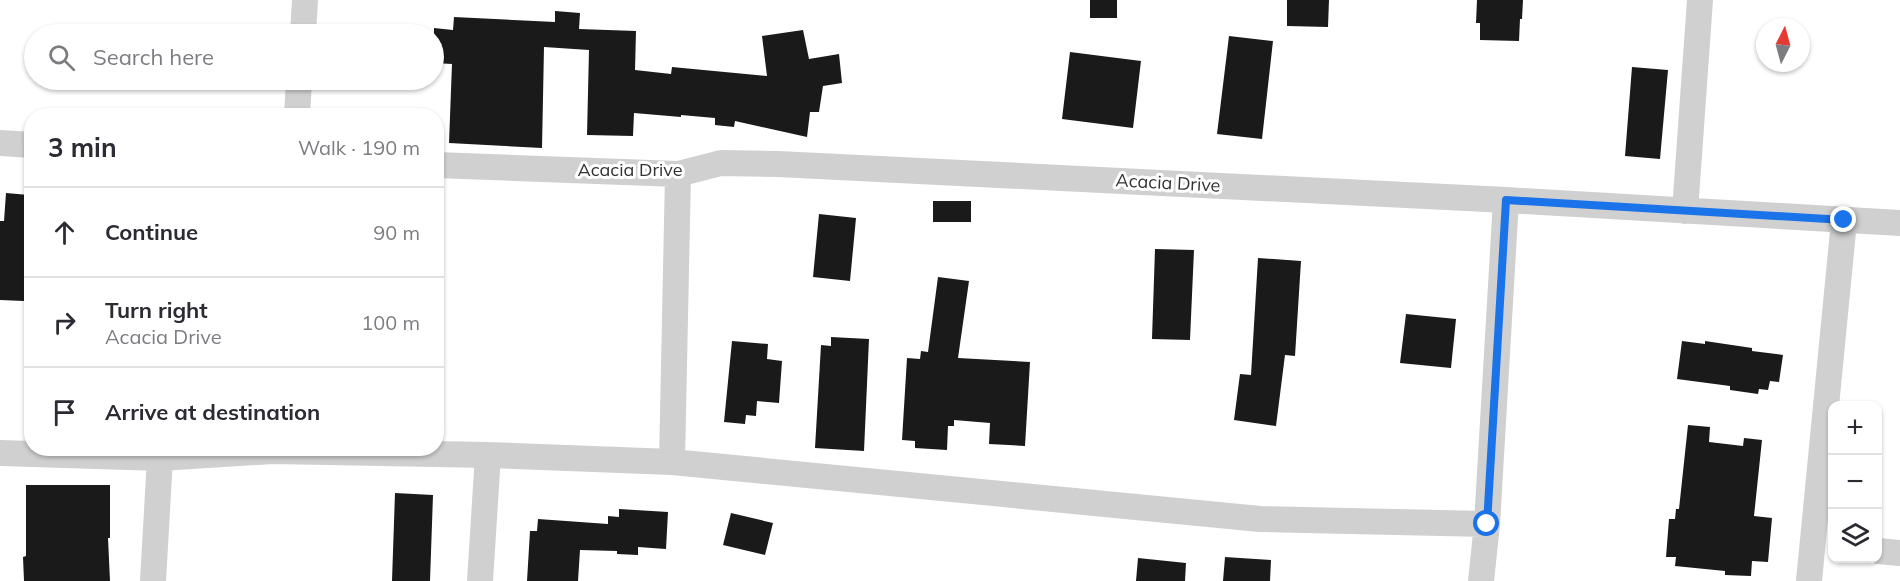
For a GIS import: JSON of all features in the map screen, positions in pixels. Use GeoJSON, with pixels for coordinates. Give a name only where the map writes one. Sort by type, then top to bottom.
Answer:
{"type":"FeatureCollection","features":[{"type":"Feature","properties":{"kind":"street"},"geometry":{"type":"LineString","coordinates":[[304,24],[306,0]]}},
{"type":"Feature","properties":{"kind":"street"},"geometry":{"type":"LineString","coordinates":[[1685,211],[1700,0]]}},
{"type":"Feature","properties":{"kind":"street"},"geometry":{"type":"LineString","coordinates":[[297,108],[298,90]]}},
{"type":"Feature","properties":{"kind":"street"},"geometry":{"type":"LineString","coordinates":[[0,143],[24,144]]}},
{"type":"Feature","properties":{"kind":"street","name":"Acacia Drive"},"geometry":{"type":"LineString","coordinates":[[444,165],[678,174],[721,163],[778,164],[1506,200],[1900,223]]}},
{"type":"Feature","properties":{"kind":"street"},"geometry":{"type":"LineString","coordinates":[[672,462],[678,174]]}},
{"type":"Feature","properties":{"kind":"street"},"geometry":{"type":"LineString","coordinates":[[1481,581],[1487,524],[1506,200]]}},
{"type":"Feature","properties":{"kind":"street"},"geometry":{"type":"LineString","coordinates":[[1809,581],[1823,546],[1844,220]]}},
{"type":"Feature","properties":{"kind":"street"},"geometry":{"type":"LineString","coordinates":[[0,453],[24,454]]}},
{"type":"Feature","properties":{"kind":"street"},"geometry":{"type":"LineString","coordinates":[[444,454],[672,462],[1260,519],[1487,524]]}},
{"type":"Feature","properties":{"kind":"street"},"geometry":{"type":"LineString","coordinates":[[480,581],[488,455]]}},
{"type":"Feature","properties":{"kind":"street"},"geometry":{"type":"LineString","coordinates":[[96,456],[160,458],[188,456]]}},
{"type":"Feature","properties":{"kind":"street"},"geometry":{"type":"LineString","coordinates":[[153,581],[160,458]]}},
{"type":"Feature","properties":{"kind":"street"},"geometry":{"type":"LineString","coordinates":[[1882,551],[1900,553]]}},
{"type":"Feature","properties":{"kind":"building"},"geometry":{"type":"Polygon","coordinates":[[[1090,0],[1117,0],[1117,18],[1090,18],[1090,0]]]}},
{"type":"Feature","properties":{"kind":"building"},"geometry":{"type":"Polygon","coordinates":[[[1287,0],[1329,0],[1328,27],[1287,26],[1287,0]]]}},
{"type":"Feature","properties":{"kind":"building"},"geometry":{"type":"Polygon","coordinates":[[[1477,0],[1523,0],[1519,41],[1480,40],[1480,23],[1476,23],[1477,0]]]}},
{"type":"Feature","properties":{"kind":"building"},"geometry":{"type":"Polygon","coordinates":[[[555,11],[580,13],[579,29],[636,31],[635,70],[671,74],[672,67],[767,76],[762,36],[803,30],[809,59],[839,54],[842,83],[823,86],[819,112],[810,112],[807,137],[735,121],[734,127],[715,125],[715,118],[634,113],[633,136],[587,135],[589,50],[544,47],[542,148],[449,143],[452,64],[444,64],[444,29],[453,30],[454,17],[555,22],[555,11]]]}},
{"type":"Feature","properties":{"kind":"building"},"geometry":{"type":"Polygon","coordinates":[[[1229,36],[1273,41],[1262,139],[1217,134],[1229,36]]]}},
{"type":"Feature","properties":{"kind":"building"},"geometry":{"type":"Polygon","coordinates":[[[1070,52],[1141,61],[1133,128],[1062,119],[1070,52]]]}},
{"type":"Feature","properties":{"kind":"building"},"geometry":{"type":"Polygon","coordinates":[[[1632,67],[1668,70],[1660,159],[1625,156],[1632,67]]]}},
{"type":"Feature","properties":{"kind":"building"},"geometry":{"type":"Polygon","coordinates":[[[6,193],[24,195],[24,301],[0,300],[0,221],[4,221],[6,193]]]}},
{"type":"Feature","properties":{"kind":"building"},"geometry":{"type":"Polygon","coordinates":[[[933,201],[971,201],[971,222],[933,222],[933,201]]]}},
{"type":"Feature","properties":{"kind":"building"},"geometry":{"type":"Polygon","coordinates":[[[819,214],[856,218],[850,281],[813,277],[819,214]]]}},
{"type":"Feature","properties":{"kind":"building"},"geometry":{"type":"Polygon","coordinates":[[[1155,249],[1194,250],[1190,340],[1152,339],[1155,249]]]}},
{"type":"Feature","properties":{"kind":"building"},"geometry":{"type":"Polygon","coordinates":[[[1258,258],[1301,261],[1295,356],[1285,355],[1276,426],[1234,420],[1240,374],[1251,375],[1258,258]]]}},
{"type":"Feature","properties":{"kind":"building"},"geometry":{"type":"Polygon","coordinates":[[[938,277],[969,281],[958,358],[1030,362],[1025,446],[989,444],[990,423],[954,420],[954,426],[948,426],[947,450],[915,448],[915,441],[902,440],[907,358],[920,359],[921,351],[928,352],[938,277]]]}},
{"type":"Feature","properties":{"kind":"building"},"geometry":{"type":"Polygon","coordinates":[[[1406,314],[1456,319],[1451,368],[1400,363],[1406,314]]]}},
{"type":"Feature","properties":{"kind":"building"},"geometry":{"type":"Polygon","coordinates":[[[831,337],[869,339],[864,451],[815,448],[821,345],[831,346],[831,337]]]}},
{"type":"Feature","properties":{"kind":"building"},"geometry":{"type":"Polygon","coordinates":[[[732,341],[768,344],[767,359],[782,361],[779,403],[757,401],[756,416],[746,415],[745,424],[724,422],[732,341]]]}},
{"type":"Feature","properties":{"kind":"building"},"geometry":{"type":"Polygon","coordinates":[[[1682,341],[1705,344],[1705,341],[1783,355],[1779,382],[1770,381],[1768,390],[1759,389],[1758,394],[1730,390],[1730,386],[1677,379],[1682,341]]]}},
{"type":"Feature","properties":{"kind":"building"},"geometry":{"type":"Polygon","coordinates":[[[1688,425],[1710,427],[1709,442],[1743,446],[1744,438],[1762,440],[1754,516],[1772,518],[1768,562],[1752,561],[1751,576],[1725,575],[1725,571],[1675,566],[1676,557],[1666,557],[1669,519],[1675,519],[1676,509],[1679,509],[1688,425]]]}},
{"type":"Feature","properties":{"kind":"building"},"geometry":{"type":"Polygon","coordinates":[[[26,485],[110,485],[110,538],[108,538],[110,581],[24,581],[26,485]]]}},
{"type":"Feature","properties":{"kind":"building"},"geometry":{"type":"Polygon","coordinates":[[[395,493],[433,495],[430,581],[392,581],[395,493]]]}},
{"type":"Feature","properties":{"kind":"building"},"geometry":{"type":"Polygon","coordinates":[[[619,509],[668,512],[666,549],[638,547],[638,555],[617,554],[617,551],[580,550],[578,581],[527,581],[530,531],[537,531],[538,519],[608,524],[608,516],[619,517],[619,509]]]}},
{"type":"Feature","properties":{"kind":"building"},"geometry":{"type":"Polygon","coordinates":[[[731,513],[773,523],[765,555],[723,545],[731,513]]]}},
{"type":"Feature","properties":{"kind":"building"},"geometry":{"type":"Polygon","coordinates":[[[1225,557],[1271,560],[1270,581],[1223,581],[1225,557]]]}},
{"type":"Feature","properties":{"kind":"building"},"geometry":{"type":"Polygon","coordinates":[[[1138,558],[1186,563],[1185,581],[1136,581],[1138,558]]]}},
{"type":"Feature","properties":{"kind":"route"},"geometry":{"type":"LineString","coordinates":[[1487,524],[1506,200],[1844,220]]}}]}
